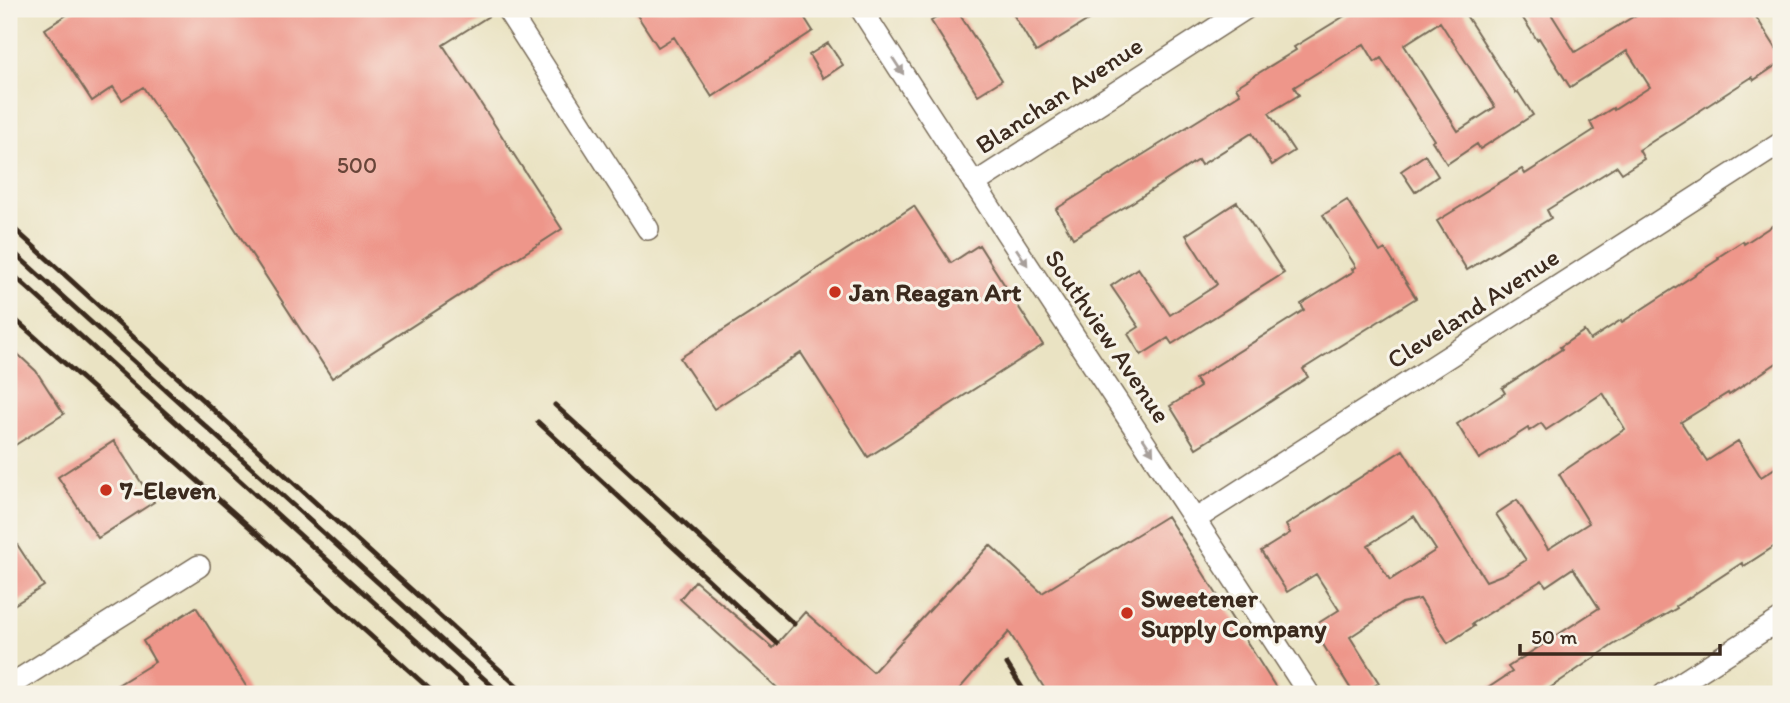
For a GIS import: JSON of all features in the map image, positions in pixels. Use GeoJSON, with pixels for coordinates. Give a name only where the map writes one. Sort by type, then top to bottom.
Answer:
{"type":"FeatureCollection","features":[{"type":"Feature","properties":{"kind":"street"},"geometry":{"type":"LineString","coordinates":[[507,9],[648,229]]}},
{"type":"Feature","properties":{"kind":"street","name":"Southview Avenue"},"geometry":{"type":"LineString","coordinates":[[861,9],[1309,694]]}},
{"type":"Feature","properties":{"kind":"street","name":"Blanchan Avenue"},"geometry":{"type":"LineString","coordinates":[[974,184],[1245,9]]}},
{"type":"Feature","properties":{"kind":"street","name":"Cleveland Avenue"},"geometry":{"type":"LineString","coordinates":[[1196,519],[1781,144]]}},
{"type":"Feature","properties":{"kind":"street"},"geometry":{"type":"LineString","coordinates":[[9,686],[200,566]]}},
{"type":"Feature","properties":{"kind":"street"},"geometry":{"type":"LineString","coordinates":[[1664,694],[1781,619]]}},
{"type":"Feature","properties":{"kind":"building"},"geometry":{"type":"Polygon","coordinates":[[[76,9],[494,9],[495,12],[443,45],[562,229],[332,378],[143,87],[122,100],[113,87],[92,101],[45,29],[76,9]]]}},
{"type":"Feature","properties":{"kind":"building"},"geometry":{"type":"Polygon","coordinates":[[[633,9],[799,9],[813,31],[712,97],[674,37],[658,47],[633,9]]]}},
{"type":"Feature","properties":{"kind":"building"},"geometry":{"type":"Polygon","coordinates":[[[951,9],[956,9],[1002,80],[978,95],[931,21],[951,9]]]}},
{"type":"Feature","properties":{"kind":"building"},"geometry":{"type":"Polygon","coordinates":[[[1010,9],[1106,9],[1036,52],[1010,9]]]}},
{"type":"Feature","properties":{"kind":"building"},"geometry":{"type":"Polygon","coordinates":[[[1356,9],[1462,9],[1533,115],[1480,149],[1477,144],[1447,164],[1381,58],[1375,62],[1364,44],[1294,87],[1299,95],[1269,113],[1294,151],[1272,165],[1252,133],[1201,165],[1198,160],[1073,238],[1056,209],[1240,94],[1236,87],[1296,50],[1294,47],[1356,9]],[[1440,22],[1404,45],[1458,131],[1495,107],[1440,22]]]}},
{"type":"Feature","properties":{"kind":"building"},"geometry":{"type":"Polygon","coordinates":[[[1517,9],[1548,9],[1575,52],[1646,9],[1751,9],[1781,56],[1781,62],[1754,80],[1752,77],[1639,150],[1644,159],[1622,173],[1617,166],[1547,210],[1551,218],[1467,270],[1437,221],[1522,169],[1525,174],[1594,130],[1590,122],[1650,87],[1627,51],[1570,87],[1517,9]]]}},
{"type":"Feature","properties":{"kind":"building"},"geometry":{"type":"Polygon","coordinates":[[[828,43],[843,65],[823,78],[809,55],[828,43]]]}},
{"type":"Feature","properties":{"kind":"building"},"geometry":{"type":"Polygon","coordinates":[[[1425,155],[1438,176],[1415,192],[1401,171],[1425,155]]]}},
{"type":"Feature","properties":{"kind":"building"},"geometry":{"type":"Polygon","coordinates":[[[1347,200],[1380,252],[1385,249],[1416,298],[1303,369],[1308,377],[1196,448],[1170,406],[1200,387],[1195,379],[1304,310],[1301,304],[1354,271],[1352,269],[1356,267],[1323,215],[1347,200]]]}},
{"type":"Feature","properties":{"kind":"building"},"geometry":{"type":"Polygon","coordinates":[[[1237,202],[1284,273],[1172,344],[1168,338],[1141,355],[1128,334],[1139,327],[1111,286],[1138,268],[1170,315],[1215,286],[1217,284],[1186,235],[1237,202]]]}},
{"type":"Feature","properties":{"kind":"building"},"geometry":{"type":"Polygon","coordinates":[[[914,206],[951,263],[979,245],[1043,345],[868,457],[801,353],[714,409],[680,358],[914,206]]]}},
{"type":"Feature","properties":{"kind":"building"},"geometry":{"type":"Polygon","coordinates":[[[1781,220],[1781,360],[1729,395],[1728,393],[1681,422],[1707,461],[1738,441],[1761,477],[1781,464],[1781,542],[1744,566],[1742,563],[1676,606],[1677,608],[1613,645],[1541,694],[1479,694],[1512,672],[1508,667],[1599,608],[1573,568],[1546,586],[1542,580],[1472,624],[1474,626],[1448,643],[1420,599],[1402,603],[1350,637],[1379,683],[1360,694],[1354,694],[1312,627],[1339,610],[1316,574],[1287,592],[1261,551],[1290,533],[1286,525],[1403,450],[1486,581],[1504,574],[1526,560],[1496,514],[1517,500],[1548,549],[1589,523],[1559,474],[1625,429],[1603,393],[1546,430],[1541,423],[1529,431],[1528,428],[1479,459],[1457,424],[1505,393],[1502,388],[1562,349],[1560,347],[1584,331],[1590,340],[1621,320],[1622,322],[1743,241],[1744,244],[1781,220]],[[1414,516],[1368,545],[1390,580],[1436,550],[1414,516]]]}},
{"type":"Feature","properties":{"kind":"building"},"geometry":{"type":"Polygon","coordinates":[[[9,346],[36,371],[64,414],[9,449],[9,346]]]}},
{"type":"Feature","properties":{"kind":"building","name":"7-Eleven"},"geometry":{"type":"Polygon","coordinates":[[[114,441],[154,502],[98,538],[58,477],[114,441]]]}},
{"type":"Feature","properties":{"kind":"building"},"geometry":{"type":"Polygon","coordinates":[[[1167,516],[1280,694],[1048,694],[1009,632],[955,694],[784,694],[680,599],[695,581],[773,648],[805,612],[873,672],[990,545],[1042,593],[1167,516]]]}},
{"type":"Feature","properties":{"kind":"building"},"geometry":{"type":"Polygon","coordinates":[[[9,532],[44,586],[9,608],[9,532]]]}},
{"type":"Feature","properties":{"kind":"building"},"geometry":{"type":"Polygon","coordinates":[[[196,607],[251,694],[103,694],[155,662],[143,641],[196,607]]]}},
{"type":"Feature","properties":{"kind":"railway"},"geometry":{"type":"LineString","coordinates":[[9,224],[526,694]]}},
{"type":"Feature","properties":{"kind":"railway"},"geometry":{"type":"LineString","coordinates":[[9,248],[501,694]]}},
{"type":"Feature","properties":{"kind":"railway"},"geometry":{"type":"LineString","coordinates":[[9,271],[475,694]]}},
{"type":"Feature","properties":{"kind":"railway"},"geometry":{"type":"LineString","coordinates":[[9,314],[435,694]]}},
{"type":"Feature","properties":{"kind":"railway"},"geometry":{"type":"LineString","coordinates":[[555,405],[794,624]]}},
{"type":"Feature","properties":{"kind":"railway"},"geometry":{"type":"LineString","coordinates":[[538,422],[777,643]]}},
{"type":"Feature","properties":{"kind":"railway"},"geometry":{"type":"LineString","coordinates":[[1007,664],[1026,694]]}},
{"type":"Feature","properties":{"kind":"place","name":"Jan Reagan Art"},"geometry":{"type":"Point","coordinates":[835,292]}},
{"type":"Feature","properties":{"kind":"place","name":"7-Eleven"},"geometry":{"type":"Point","coordinates":[106,490]}},
{"type":"Feature","properties":{"kind":"place","name":"Sweetener Supply Company"},"geometry":{"type":"Point","coordinates":[1127,613]}}]}
